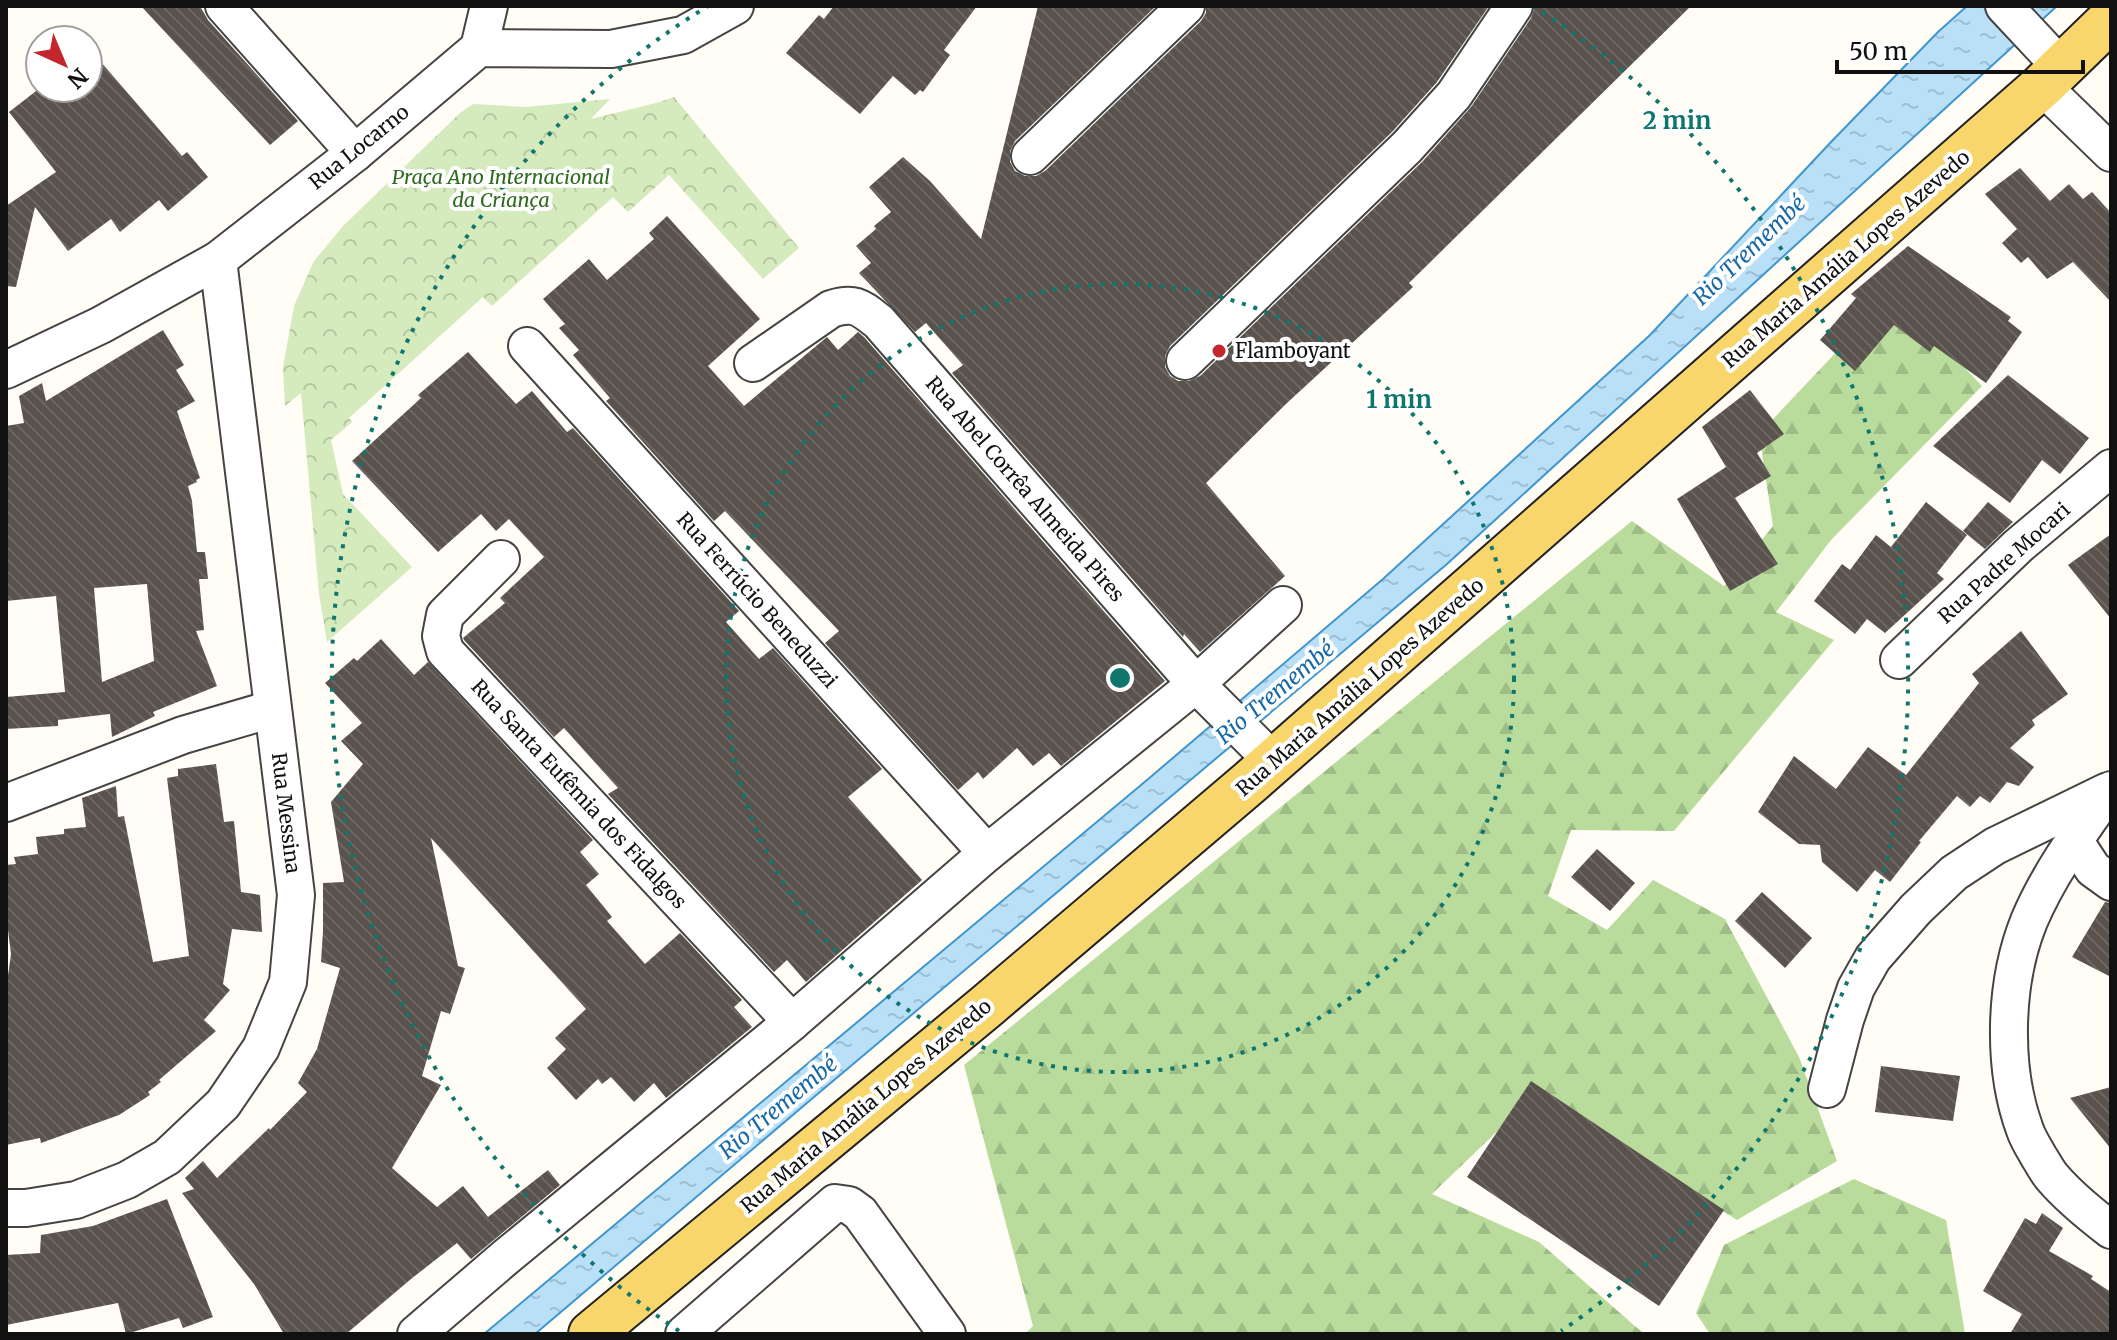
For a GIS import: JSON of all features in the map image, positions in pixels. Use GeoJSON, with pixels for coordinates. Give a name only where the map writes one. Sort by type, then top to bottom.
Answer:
{"type":"FeatureCollection","features":[{"type":"Feature","properties":{"kind":"main road","name":"Rua Maria Amália Lopes Azevedo"},"geometry":{"type":"LineString","coordinates":[[591,1334],[976,1015],[1265,752],[2052,77],[2111,19]]}},
{"type":"Feature","properties":{"kind":"street"},"geometry":{"type":"LineString","coordinates":[[224,6],[355,153]]}},
{"type":"Feature","properties":{"kind":"street"},"geometry":{"type":"LineString","coordinates":[[489,6],[479,48],[611,49],[683,35],[735,6]]}},
{"type":"Feature","properties":{"kind":"street"},"geometry":{"type":"LineString","coordinates":[[1030,156],[1186,6]]}},
{"type":"Feature","properties":{"kind":"street"},"geometry":{"type":"LineString","coordinates":[[1185,361],[1407,147],[1454,95],[1514,6]]}},
{"type":"Feature","properties":{"kind":"street"},"geometry":{"type":"LineString","coordinates":[[2012,14],[2052,77],[2111,153]]}},
{"type":"Feature","properties":{"kind":"street","name":"Rua Locarno"},"geometry":{"type":"LineString","coordinates":[[6,370],[101,325],[218,260],[355,153],[479,48]]}},
{"type":"Feature","properties":{"kind":"street","name":"Rua Messina"},"geometry":{"type":"LineString","coordinates":[[6,1208],[76,1200],[127,1180],[167,1157],[223,1104],[261,1048],[288,982],[296,895],[218,260]]}},
{"type":"Feature","properties":{"kind":"street","name":"Rua Abel Corrêa Almeida Pires"},"geometry":{"type":"LineString","coordinates":[[753,363],[831,309],[844,305],[860,307],[879,322],[1208,696],[1265,752]]}},
{"type":"Feature","properties":{"kind":"street","name":"Rua Ferrúcio Beneduzzi"},"geometry":{"type":"LineString","coordinates":[[527,346],[987,853]]}},
{"type":"Feature","properties":{"kind":"street","name":"Rua Padre Mocari"},"geometry":{"type":"LineString","coordinates":[[1899,660],[2018,546],[2111,468]]}},
{"type":"Feature","properties":{"kind":"street","name":"Rua Santa Eufêmia dos Fidalgos"},"geometry":{"type":"LineString","coordinates":[[501,559],[445,615],[441,636],[445,651],[792,1022]]}},
{"type":"Feature","properties":{"kind":"street"},"geometry":{"type":"LineString","coordinates":[[416,1334],[792,1022],[987,853],[1208,696],[1283,605]]}},
{"type":"Feature","properties":{"kind":"street"},"geometry":{"type":"LineString","coordinates":[[6,803],[183,735],[272,709]]}},
{"type":"Feature","properties":{"kind":"street"},"geometry":{"type":"LineString","coordinates":[[2109,791],[2051,876],[2028,924],[2015,970],[2008,1029],[2010,1072],[2025,1131],[2050,1175],[2111,1230]]}},
{"type":"Feature","properties":{"kind":"street"},"geometry":{"type":"LineString","coordinates":[[1827,1089],[1856,988],[1873,958],[1916,909],[1954,873],[1995,846],[2109,791]]}},
{"type":"Feature","properties":{"kind":"street"},"geometry":{"type":"LineString","coordinates":[[2074,840],[2093,869],[2111,882]]}},
{"type":"Feature","properties":{"kind":"street"},"geometry":{"type":"LineString","coordinates":[[684,1334],[835,1203],[849,1205],[860,1213],[947,1334]]}},
{"type":"Feature","properties":{"kind":"green space","name":"Praça Ano Internacional da Criança"},"geometry":{"type":"Polygon","coordinates":[[[674,97],[799,248],[763,279],[669,175],[628,212],[613,197],[492,306],[483,297],[349,418],[352,422],[331,440],[343,494],[412,567],[327,642],[319,594],[301,393],[285,406],[283,367],[294,306],[314,261],[344,225],[473,104],[526,107],[610,99],[591,119],[674,97]]]}},
{"type":"Feature","properties":{"kind":"green space"},"geometry":{"type":"Polygon","coordinates":[[[1893,292],[1982,386],[1831,540],[1776,612],[1834,640],[1674,831],[1571,830],[1548,896],[1607,930],[1653,880],[1725,919],[1799,1057],[1837,1161],[1737,1220],[1536,1094],[1432,1194],[1539,1242],[1644,1334],[1025,1334],[1033,1326],[964,1065],[1632,521],[1724,586],[1773,526],[1759,434],[1893,292]]]}},
{"type":"Feature","properties":{"kind":"green space"},"geometry":{"type":"Polygon","coordinates":[[[1854,1179],[1946,1220],[1965,1334],[1710,1334],[1696,1313],[1724,1245],[1854,1179]]]}},
{"type":"Feature","properties":{"kind":"water","name":"Rio Tremembé"},"geometry":{"type":"Polygon","coordinates":[[[1967,6],[2057,6],[1447,564],[535,1334],[484,1334],[1383,579],[1650,335],[1831,142],[1967,6]]]}},
{"type":"Feature","properties":{"kind":"building"},"geometry":{"type":"Polygon","coordinates":[[[141,6],[200,6],[208,20],[298,121],[270,145],[141,6]]]}},
{"type":"Feature","properties":{"kind":"building"},"geometry":{"type":"Polygon","coordinates":[[[834,6],[977,6],[944,50],[950,55],[923,92],[920,90],[915,95],[893,76],[860,114],[786,53],[819,15],[824,19],[834,6]]]}},
{"type":"Feature","properties":{"kind":"building","name":"Flamboyant"},"geometry":{"type":"Polygon","coordinates":[[[1038,6],[1156,6],[1015,141],[1010,151],[1010,162],[1015,171],[1025,176],[1036,176],[1045,171],[1201,21],[1206,6],[1489,6],[1437,82],[1392,132],[1170,346],[1165,356],[1165,367],[1170,376],[1178,381],[1189,381],[1200,376],[1423,161],[1471,107],[1531,18],[1535,6],[1691,6],[1409,283],[1413,287],[1206,483],[1285,576],[1200,652],[1184,634],[1183,637],[952,373],[963,365],[926,323],[915,332],[859,273],[871,263],[856,246],[891,212],[869,187],[903,157],[930,181],[981,239],[1038,6]]]}},
{"type":"Feature","properties":{"kind":"building"},"geometry":{"type":"Polygon","coordinates":[[[104,66],[182,156],[187,152],[208,177],[168,211],[159,200],[120,232],[111,219],[68,251],[35,207],[16,287],[6,286],[6,206],[56,172],[9,112],[24,100],[24,104],[104,104],[104,66]]]}},
{"type":"Feature","properties":{"kind":"building"},"geometry":{"type":"Polygon","coordinates":[[[2020,168],[2050,201],[2069,184],[2083,199],[2092,192],[2111,213],[2111,302],[2073,262],[2047,279],[2028,257],[2021,263],[2002,243],[2017,229],[1985,194],[2020,168]]]}},
{"type":"Feature","properties":{"kind":"building"},"geometry":{"type":"Polygon","coordinates":[[[667,216],[760,319],[708,366],[744,406],[827,337],[838,350],[858,332],[1165,681],[1061,766],[1049,753],[1033,766],[1017,748],[983,779],[978,772],[958,790],[825,643],[839,631],[725,511],[714,521],[606,401],[610,398],[573,355],[579,350],[559,328],[565,324],[543,299],[589,259],[607,280],[654,239],[649,233],[667,216]]]}},
{"type":"Feature","properties":{"kind":"building"},"geometry":{"type":"Polygon","coordinates":[[[1908,246],[2011,317],[2008,321],[2022,332],[1986,383],[1934,346],[1930,352],[1894,325],[1855,371],[1820,340],[1856,298],[1851,294],[1908,246]]]}},
{"type":"Feature","properties":{"kind":"building"},"geometry":{"type":"Polygon","coordinates":[[[163,330],[184,365],[176,370],[195,401],[177,411],[200,478],[188,486],[197,552],[205,552],[208,579],[199,579],[204,630],[196,631],[217,686],[153,712],[155,716],[112,737],[110,714],[58,720],[58,726],[6,729],[6,697],[65,692],[56,596],[6,601],[6,426],[24,423],[19,396],[42,383],[46,401],[163,330]],[[147,584],[94,588],[102,682],[154,661],[147,584]]]}},
{"type":"Feature","properties":{"kind":"building"},"geometry":{"type":"Polygon","coordinates":[[[468,352],[516,404],[532,391],[567,432],[573,428],[739,611],[726,622],[759,659],[773,648],[882,769],[848,797],[922,880],[806,982],[787,960],[774,972],[608,794],[618,788],[564,728],[554,737],[464,640],[505,603],[500,598],[544,557],[509,519],[496,531],[481,514],[438,552],[352,461],[421,398],[418,395],[468,352]]]}},
{"type":"Feature","properties":{"kind":"building"},"geometry":{"type":"Polygon","coordinates":[[[2008,375],[2089,438],[2060,474],[2042,460],[2010,503],[1933,446],[2008,375]]]}},
{"type":"Feature","properties":{"kind":"building"},"geometry":{"type":"Polygon","coordinates":[[[1750,390],[1784,434],[1757,453],[1771,476],[1735,498],[1778,564],[1730,591],[1677,499],[1726,467],[1702,427],[1750,390]]]}},
{"type":"Feature","properties":{"kind":"building"},"geometry":{"type":"Polygon","coordinates":[[[1926,502],[1967,535],[1937,573],[1944,579],[1885,633],[1867,619],[1855,634],[1814,601],[1842,564],[1850,570],[1876,535],[1891,547],[1926,502]]]}},
{"type":"Feature","properties":{"kind":"building"},"geometry":{"type":"Polygon","coordinates":[[[1988,502],[2013,522],[1985,549],[1963,531],[1988,502]]]}},
{"type":"Feature","properties":{"kind":"building"},"geometry":{"type":"Polygon","coordinates":[[[2111,534],[2111,619],[2068,565],[2111,534]]]}},
{"type":"Feature","properties":{"kind":"building"},"geometry":{"type":"Polygon","coordinates":[[[2021,631],[2068,694],[2032,720],[2035,725],[2010,748],[2034,767],[2019,786],[2007,782],[1990,803],[1980,796],[1970,807],[1957,796],[1890,882],[1875,870],[1857,892],[1822,862],[1820,845],[1799,844],[1758,812],[1794,756],[1836,789],[1868,747],[1906,775],[1979,683],[1972,674],[2021,631]]]}},
{"type":"Feature","properties":{"kind":"building"},"geometry":{"type":"Polygon","coordinates":[[[381,639],[414,675],[428,662],[593,840],[580,852],[599,874],[586,885],[612,917],[607,921],[645,964],[680,933],[742,1000],[734,1007],[752,1027],[666,1098],[654,1083],[634,1102],[611,1077],[602,1084],[598,1079],[576,1100],[547,1068],[566,1049],[555,1038],[586,1009],[431,838],[458,966],[465,968],[450,1014],[441,1011],[422,1076],[441,1085],[392,1168],[437,1207],[463,1186],[488,1217],[548,1170],[560,1185],[471,1259],[457,1243],[346,1334],[284,1334],[254,1284],[182,1193],[194,1189],[185,1178],[203,1161],[217,1178],[307,1092],[298,1083],[317,1049],[340,968],[321,962],[323,883],[344,882],[331,802],[363,764],[341,741],[362,723],[325,683],[354,658],[357,661],[381,639]]]}},
{"type":"Feature","properties":{"kind":"building"},"geometry":{"type":"Polygon","coordinates":[[[216,764],[224,822],[234,821],[241,892],[260,895],[262,932],[232,929],[223,984],[230,990],[204,1020],[216,1031],[159,1080],[161,1082],[148,1092],[150,1095],[119,1115],[41,1143],[40,1138],[6,1145],[6,990],[11,954],[6,915],[6,865],[16,864],[14,857],[38,854],[36,837],[64,834],[64,829],[86,827],[82,798],[116,786],[118,817],[124,816],[153,962],[189,956],[167,778],[178,776],[178,769],[216,764]]]}},
{"type":"Feature","properties":{"kind":"building"},"geometry":{"type":"Polygon","coordinates":[[[1597,849],[1635,883],[1610,911],[1571,877],[1597,849]]]}},
{"type":"Feature","properties":{"kind":"building"},"geometry":{"type":"Polygon","coordinates":[[[1762,892],[1812,938],[1785,968],[1735,921],[1762,892]]]}},
{"type":"Feature","properties":{"kind":"building"},"geometry":{"type":"Polygon","coordinates":[[[2105,902],[2111,903],[2111,977],[2072,957],[2105,902]]]}},
{"type":"Feature","properties":{"kind":"building"},"geometry":{"type":"Polygon","coordinates":[[[1881,1066],[1960,1076],[1953,1121],[1875,1112],[1881,1066]]]}},
{"type":"Feature","properties":{"kind":"building"},"geometry":{"type":"Polygon","coordinates":[[[1531,1081],[1724,1210],[1659,1306],[1467,1177],[1531,1081]]]}},
{"type":"Feature","properties":{"kind":"building"},"geometry":{"type":"Polygon","coordinates":[[[2111,1087],[2111,1149],[2070,1098],[2111,1087]]]}},
{"type":"Feature","properties":{"kind":"building"},"geometry":{"type":"Polygon","coordinates":[[[167,1199],[213,1317],[183,1328],[179,1318],[126,1334],[118,1303],[6,1325],[6,1255],[40,1253],[41,1235],[93,1226],[167,1199]]]}},
{"type":"Feature","properties":{"kind":"building"},"geometry":{"type":"Polygon","coordinates":[[[2042,1213],[2063,1228],[2049,1251],[2093,1276],[2091,1279],[2111,1292],[2111,1334],[2010,1334],[2022,1314],[1983,1291],[2025,1218],[2036,1224],[2042,1213]]]}},
{"type":"Feature","properties":{"kind":"place","name":"Flamboyant"},"geometry":{"type":"Point","coordinates":[1219,351]}}]}
